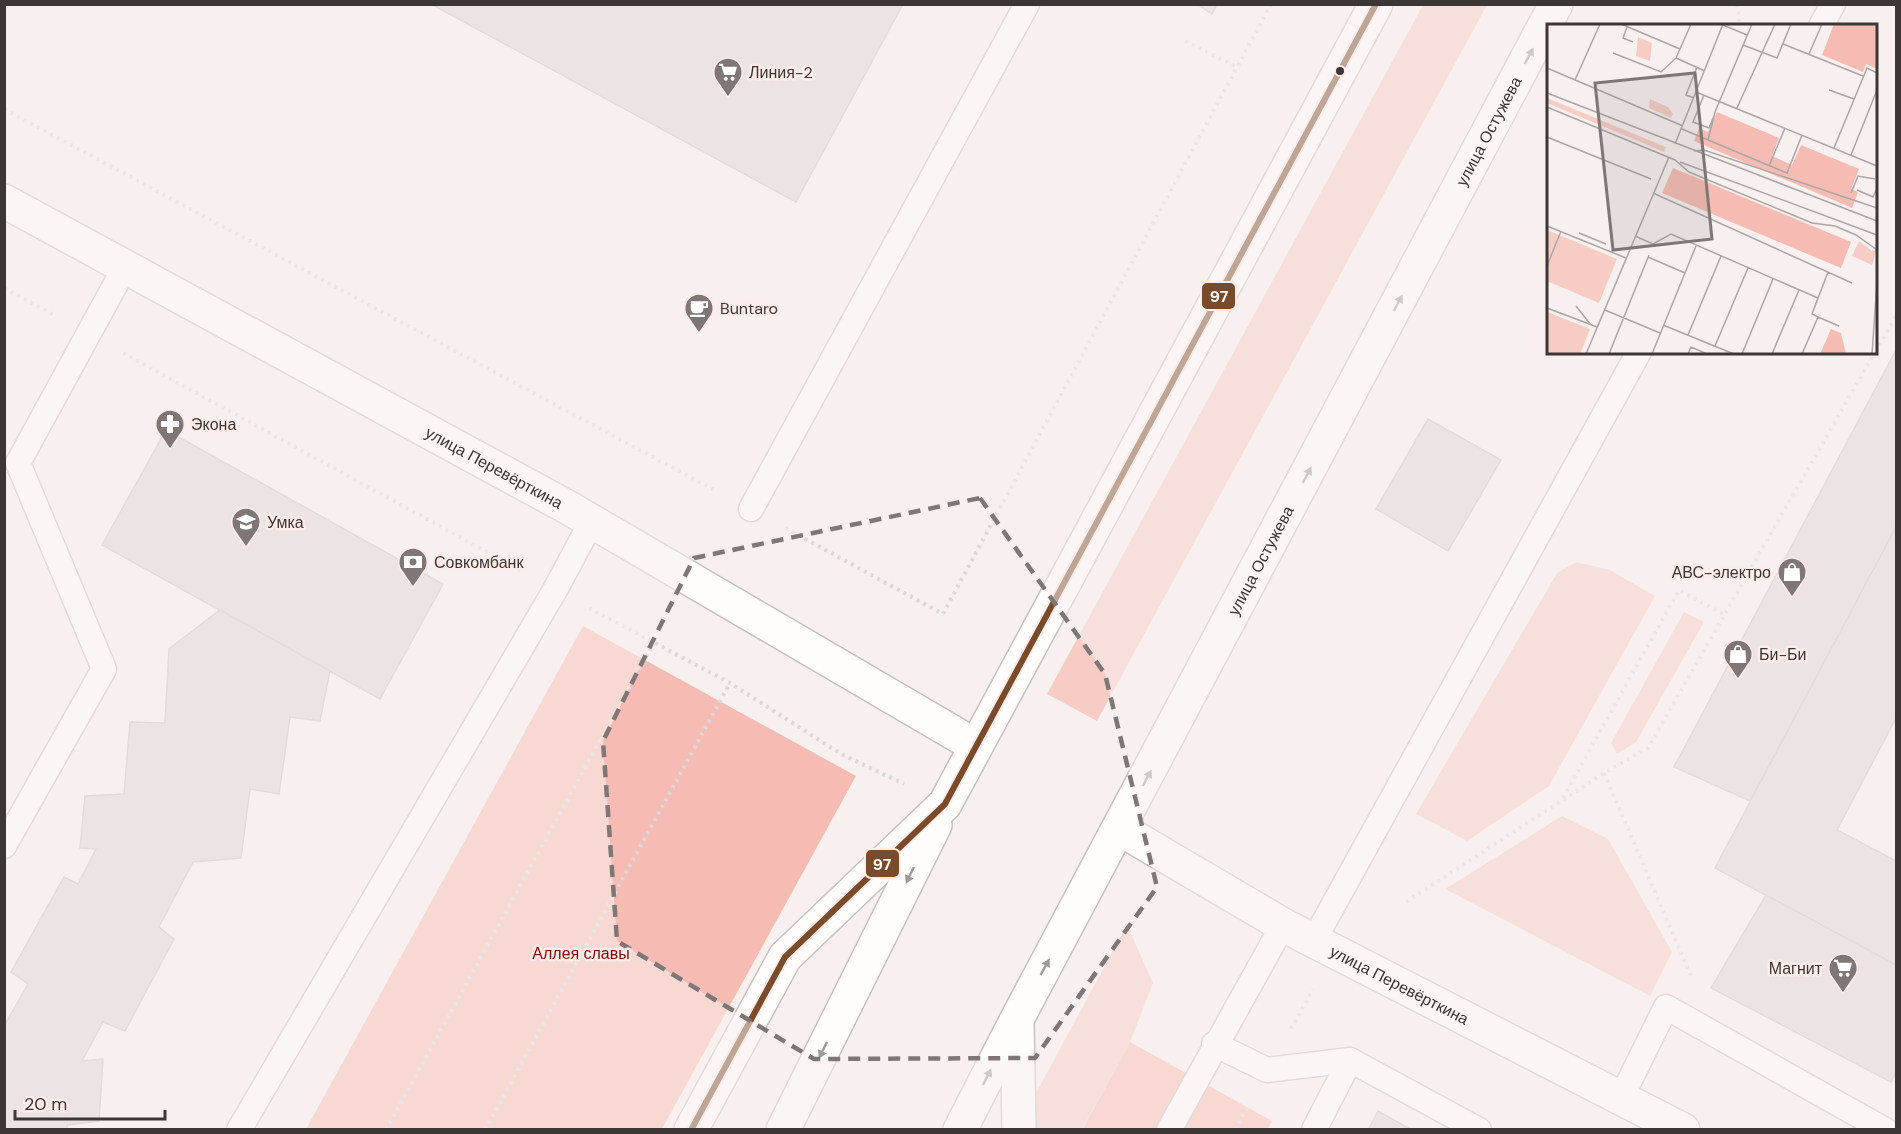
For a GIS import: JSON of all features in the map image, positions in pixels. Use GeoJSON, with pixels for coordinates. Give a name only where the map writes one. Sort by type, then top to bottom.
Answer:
{"type":"FeatureCollection","features":[{"type":"Feature","properties":{"kind":"main road"},"geometry":{"type":"LineString","coordinates":[[783,1130],[945,804],[1376,4]]}},
{"type":"Feature","properties":{"kind":"main road","name":"улица Остужева"},"geometry":{"type":"LineString","coordinates":[[1019,1130],[1017,1019],[1120,829],[1556,4]]}},
{"type":"Feature","properties":{"kind":"main road","name":"улица Перевёрткина"},"geometry":{"type":"LineString","coordinates":[[4,201],[592,521],[976,746]]}},
{"type":"Feature","properties":{"kind":"main road"},"geometry":{"type":"LineString","coordinates":[[691,1130],[785,957],[945,804]]}},
{"type":"Feature","properties":{"kind":"main road","name":"улица Перевёрткина"},"geometry":{"type":"LineString","coordinates":[[1120,829],[1283,925],[1680,1129]]}},
{"type":"Feature","properties":{"kind":"main road"},"geometry":{"type":"LineString","coordinates":[[960,1130],[1017,1019]]}},
{"type":"Feature","properties":{"kind":"lane"},"geometry":{"type":"LineString","coordinates":[[751,509],[1027,4]]}},
{"type":"Feature","properties":{"kind":"lane"},"geometry":{"type":"LineString","coordinates":[[1822,24],[1833,4]]}},
{"type":"Feature","properties":{"kind":"lane"},"geometry":{"type":"LineString","coordinates":[[4,846],[104,669],[11,460],[88,334],[125,267]]}},
{"type":"Feature","properties":{"kind":"lane"},"geometry":{"type":"LineString","coordinates":[[1314,940],[1638,354]]}},
{"type":"Feature","properties":{"kind":"lane"},"geometry":{"type":"LineString","coordinates":[[239,1130],[555,590],[592,521]]}},
{"type":"Feature","properties":{"kind":"lane"},"geometry":{"type":"LineString","coordinates":[[1169,1130],[1214,1044],[1283,925]]}},
{"type":"Feature","properties":{"kind":"lane"},"geometry":{"type":"LineString","coordinates":[[1621,1098],[1666,1007],[1885,1130]]}},
{"type":"Feature","properties":{"kind":"lane"},"geometry":{"type":"LineString","coordinates":[[1214,1044],[1267,1070],[1350,1060],[1479,1130]]}},
{"type":"Feature","properties":{"kind":"lane"},"geometry":{"type":"LineString","coordinates":[[1314,1130],[1350,1060]]}},
{"type":"Feature","properties":{"kind":"path"},"geometry":{"type":"LineString","coordinates":[[4,109],[943,614],[1271,4]]}},
{"type":"Feature","properties":{"kind":"path"},"geometry":{"type":"LineString","coordinates":[[1737,4],[1740,24]]}},
{"type":"Feature","properties":{"kind":"path"},"geometry":{"type":"LineString","coordinates":[[1185,41],[1238,67]]}},
{"type":"Feature","properties":{"kind":"path"},"geometry":{"type":"LineString","coordinates":[[4,288],[653,644],[730,683],[841,754],[945,804]]}},
{"type":"Feature","properties":{"kind":"path"},"geometry":{"type":"LineString","coordinates":[[1877,348],[1896,315]]}},
{"type":"Feature","properties":{"kind":"path"},"geometry":{"type":"LineString","coordinates":[[1406,902],[1604,773],[1648,748],[1874,354]]}},
{"type":"Feature","properties":{"kind":"path"},"geometry":{"type":"LineString","coordinates":[[1562,800],[1679,590],[1725,615]]}},
{"type":"Feature","properties":{"kind":"path"},"geometry":{"type":"LineString","coordinates":[[386,1130],[653,644]]}},
{"type":"Feature","properties":{"kind":"path"},"geometry":{"type":"LineString","coordinates":[[485,1130],[730,683]]}},
{"type":"Feature","properties":{"kind":"path"},"geometry":{"type":"LineString","coordinates":[[1604,773],[1692,978]]}},
{"type":"Feature","properties":{"kind":"highlighted area"},"geometry":{"type":"Polygon","coordinates":[[[980,498],[1105,674],[1157,887],[1035,1058],[814,1059],[617,941],[603,741],[694,558],[980,498]]]}},
{"type":"Feature","properties":{"kind":"shaded area"},"geometry":{"type":"Polygon","coordinates":[[[1423,5],[1487,5],[1097,721],[1047,694],[1423,5]]]}},
{"type":"Feature","properties":{"kind":"shaded area"},"geometry":{"type":"Polygon","coordinates":[[[1576,562],[1610,570],[1655,596],[1549,786],[1467,841],[1416,814],[1557,573],[1576,562]]]}},
{"type":"Feature","properties":{"kind":"shaded area"},"geometry":{"type":"Polygon","coordinates":[[[1684,612],[1704,622],[1636,742],[1617,754],[1611,743],[1684,612]]]}},
{"type":"Feature","properties":{"kind":"shaded area"},"geometry":{"type":"Polygon","coordinates":[[[1562,816],[1608,839],[1672,952],[1650,996],[1445,889],[1562,816]]]}},
{"type":"Feature","properties":{"kind":"shaded area"},"geometry":{"type":"Polygon","coordinates":[[[1127,925],[1153,983],[1130,1042],[1082,1129],[1016,1130],[1127,925]]]}},
{"type":"Feature","properties":{"kind":"green space","name":"Аллея славы"},"geometry":{"type":"Polygon","coordinates":[[[583,626],[856,776],[662,1129],[306,1129],[583,626]]]}},
{"type":"Feature","properties":{"kind":"green space"},"geometry":{"type":"Polygon","coordinates":[[[1130,1042],[1272,1121],[1267,1130],[1082,1130],[1130,1042]]]}},
{"type":"Feature","properties":{"kind":"building","name":"Линия-2"},"geometry":{"type":"Polygon","coordinates":[[[431,4],[903,4],[796,202],[431,4]]]}},
{"type":"Feature","properties":{"kind":"building"},"geometry":{"type":"Polygon","coordinates":[[[1197,4],[1217,4],[1212,14],[1197,4]]]}},
{"type":"Feature","properties":{"kind":"building"},"geometry":{"type":"Polygon","coordinates":[[[1896,350],[1896,527],[1750,801],[1674,767],[1896,350]]]}},
{"type":"Feature","properties":{"kind":"building"},"geometry":{"type":"Polygon","coordinates":[[[1428,419],[1501,460],[1448,551],[1376,509],[1428,419]]]}},
{"type":"Feature","properties":{"kind":"building"},"geometry":{"type":"Polygon","coordinates":[[[166,430],[443,584],[380,699],[102,545],[166,430]]]}},
{"type":"Feature","properties":{"kind":"building"},"geometry":{"type":"Polygon","coordinates":[[[1896,527],[1896,718],[1837,830],[1896,861],[1896,965],[1715,868],[1896,527]]]}},
{"type":"Feature","properties":{"kind":"building"},"geometry":{"type":"Polygon","coordinates":[[[220,610],[330,671],[320,721],[290,717],[279,794],[250,789],[241,858],[193,862],[159,927],[174,939],[125,1031],[103,1022],[82,1061],[103,1059],[99,1121],[67,1125],[67,1130],[4,1130],[4,1026],[28,984],[11,972],[64,877],[78,884],[96,849],[80,848],[85,796],[124,794],[130,722],[165,723],[169,649],[220,610]]]}},
{"type":"Feature","properties":{"kind":"building"},"geometry":{"type":"Polygon","coordinates":[[[1766,895],[1896,965],[1896,1072],[1891,1082],[1711,988],[1766,895]]]}},
{"type":"Feature","properties":{"kind":"building"},"geometry":{"type":"Polygon","coordinates":[[[1378,1111],[1412,1130],[1368,1130],[1378,1111]]]}},
{"type":"Feature","properties":{"kind":"transit line","name":"97"},"geometry":{"type":"LineString","coordinates":[[691,1130],[785,957],[945,804],[1376,4]]}},
{"type":"Feature","properties":{"kind":"place","name":"Линия-2"},"geometry":{"type":"Point","coordinates":[728,98]}},
{"type":"Feature","properties":{"kind":"place","name":"Buntaro"},"geometry":{"type":"Point","coordinates":[699,334]}},
{"type":"Feature","properties":{"kind":"place","name":"Экона"},"geometry":{"type":"Point","coordinates":[170,450]}},
{"type":"Feature","properties":{"kind":"place","name":"Умка"},"geometry":{"type":"Point","coordinates":[246,548]}},
{"type":"Feature","properties":{"kind":"place","name":"Совкомбанк"},"geometry":{"type":"Point","coordinates":[413,588]}},
{"type":"Feature","properties":{"kind":"place","name":"АВС-электро"},"geometry":{"type":"Point","coordinates":[1792,598]}},
{"type":"Feature","properties":{"kind":"place","name":"Би-Би"},"geometry":{"type":"Point","coordinates":[1738,680]}},
{"type":"Feature","properties":{"kind":"place","name":"Магнит"},"geometry":{"type":"Point","coordinates":[1843,994]}}]}
